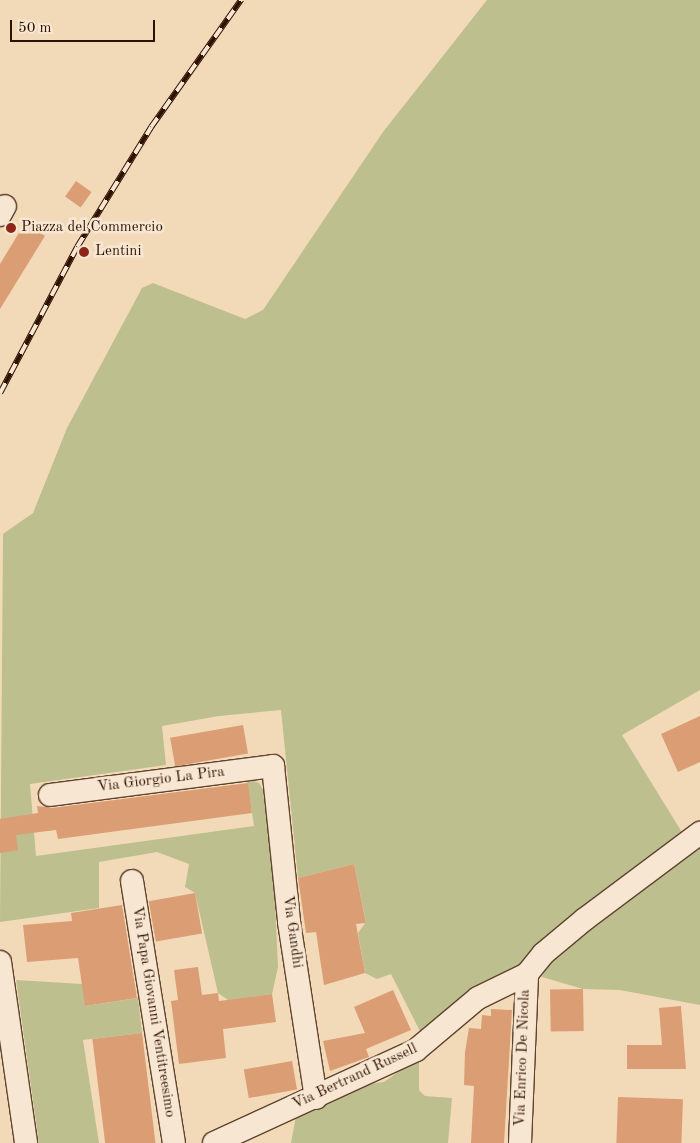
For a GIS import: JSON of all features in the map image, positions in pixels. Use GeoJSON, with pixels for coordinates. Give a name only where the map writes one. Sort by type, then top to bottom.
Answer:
{"type":"FeatureCollection","features":[{"type":"Feature","properties":{"kind":"street","name":"Via Giorgio La Pira"},"geometry":{"type":"LineString","coordinates":[[50,795],[272,766]]}},
{"type":"Feature","properties":{"kind":"street","name":"Via Gandhi"},"geometry":{"type":"LineString","coordinates":[[272,766],[289,922],[316,1098]]}},
{"type":"Feature","properties":{"kind":"street","name":"Via Bertrand Russell"},"geometry":{"type":"LineString","coordinates":[[222,1140],[416,1050],[478,998],[527,974],[543,954],[585,919],[700,833]]}},
{"type":"Feature","properties":{"kind":"street","name":"Via Papa Giovanni Ventitreesimo"},"geometry":{"type":"LineString","coordinates":[[132,881],[174,1143]]}},
{"type":"Feature","properties":{"kind":"street"},"geometry":{"type":"LineString","coordinates":[[0,962],[26,1143]]}},
{"type":"Feature","properties":{"kind":"street","name":"Via Enrico De Nicola"},"geometry":{"type":"LineString","coordinates":[[520,1143],[527,974]]}},
{"type":"Feature","properties":{"kind":"green space"},"geometry":{"type":"Polygon","coordinates":[[[487,0],[700,0],[700,690],[622,735],[683,834],[517,967],[489,980],[423,1037],[391,974],[377,979],[365,973],[358,933],[366,922],[354,864],[298,878],[281,710],[219,716],[162,726],[166,765],[30,784],[36,856],[254,826],[247,779],[259,783],[267,796],[273,857],[278,967],[272,994],[228,1000],[218,993],[195,893],[185,887],[189,864],[157,852],[99,862],[99,908],[0,922],[3,534],[33,513],[67,428],[142,288],[153,283],[245,319],[263,310],[383,132],[487,0]]]}},
{"type":"Feature","properties":{"kind":"green space"},"geometry":{"type":"Polygon","coordinates":[[[700,843],[700,1005],[620,990],[583,989],[542,977],[549,961],[700,843]]]}},
{"type":"Feature","properties":{"kind":"green space"},"geometry":{"type":"Polygon","coordinates":[[[16,980],[82,984],[86,1006],[138,998],[142,1033],[83,1040],[99,1143],[39,1143],[16,980]]]}},
{"type":"Feature","properties":{"kind":"green space"},"geometry":{"type":"Polygon","coordinates":[[[419,1057],[419,1090],[425,1096],[452,1098],[448,1143],[291,1143],[296,1116],[369,1084],[384,1082],[419,1057]]]}},
{"type":"Feature","properties":{"kind":"building"},"geometry":{"type":"Polygon","coordinates":[[[76,181],[92,192],[81,207],[65,197],[76,181]]]}},
{"type":"Feature","properties":{"kind":"building"},"geometry":{"type":"Polygon","coordinates":[[[25,223],[45,236],[0,309],[0,264],[25,223]]]}},
{"type":"Feature","properties":{"kind":"building"},"geometry":{"type":"Polygon","coordinates":[[[700,716],[700,762],[678,772],[661,734],[700,716]]]}},
{"type":"Feature","properties":{"kind":"building"},"geometry":{"type":"Polygon","coordinates":[[[243,725],[248,754],[175,766],[170,738],[243,725]]]}},
{"type":"Feature","properties":{"kind":"building"},"geometry":{"type":"Polygon","coordinates":[[[248,783],[252,813],[58,839],[56,830],[16,835],[18,850],[0,853],[0,819],[38,813],[37,806],[52,808],[248,783]]]}},
{"type":"Feature","properties":{"kind":"building"},"geometry":{"type":"Polygon","coordinates":[[[354,864],[366,923],[356,924],[365,973],[324,985],[316,932],[306,933],[298,878],[354,864]]]}},
{"type":"Feature","properties":{"kind":"building"},"geometry":{"type":"Polygon","coordinates":[[[195,893],[202,933],[156,942],[149,901],[195,893]]]}},
{"type":"Feature","properties":{"kind":"building"},"geometry":{"type":"Polygon","coordinates":[[[122,905],[137,998],[85,1006],[78,958],[27,962],[23,925],[72,921],[71,913],[122,905]]]}},
{"type":"Feature","properties":{"kind":"building"},"geometry":{"type":"Polygon","coordinates":[[[198,967],[202,995],[218,993],[219,1001],[272,994],[276,1022],[223,1029],[226,1058],[179,1064],[171,1001],[178,1000],[174,970],[198,967]]]}},
{"type":"Feature","properties":{"kind":"building"},"geometry":{"type":"Polygon","coordinates":[[[583,989],[584,1031],[551,1032],[550,990],[583,989]]]}},
{"type":"Feature","properties":{"kind":"building"},"geometry":{"type":"Polygon","coordinates":[[[393,990],[411,1030],[366,1049],[369,1057],[330,1071],[323,1041],[365,1033],[354,1007],[393,990]]]}},
{"type":"Feature","properties":{"kind":"building"},"geometry":{"type":"Polygon","coordinates":[[[681,1006],[686,1069],[627,1069],[627,1045],[662,1045],[659,1008],[681,1006]]]}},
{"type":"Feature","properties":{"kind":"building"},"geometry":{"type":"Polygon","coordinates":[[[491,1009],[512,1010],[504,1143],[471,1143],[474,1086],[464,1085],[465,1052],[469,1028],[481,1029],[482,1015],[491,1016],[491,1009]]]}},
{"type":"Feature","properties":{"kind":"building"},"geometry":{"type":"Polygon","coordinates":[[[142,1033],[156,1143],[105,1143],[92,1039],[142,1033]]]}},
{"type":"Feature","properties":{"kind":"building"},"geometry":{"type":"Polygon","coordinates":[[[292,1061],[297,1090],[249,1098],[244,1070],[292,1061]]]}},
{"type":"Feature","properties":{"kind":"building"},"geometry":{"type":"Polygon","coordinates":[[[618,1097],[683,1099],[681,1143],[616,1143],[618,1097]]]}},
{"type":"Feature","properties":{"kind":"railway"},"geometry":{"type":"LineString","coordinates":[[0,393],[77,247],[151,127],[241,0]]}},
{"type":"Feature","properties":{"kind":"place","name":"Piazza del Commercio"},"geometry":{"type":"Point","coordinates":[11,228]}},
{"type":"Feature","properties":{"kind":"place","name":"Lentini"},"geometry":{"type":"Point","coordinates":[84,252]}}]}
